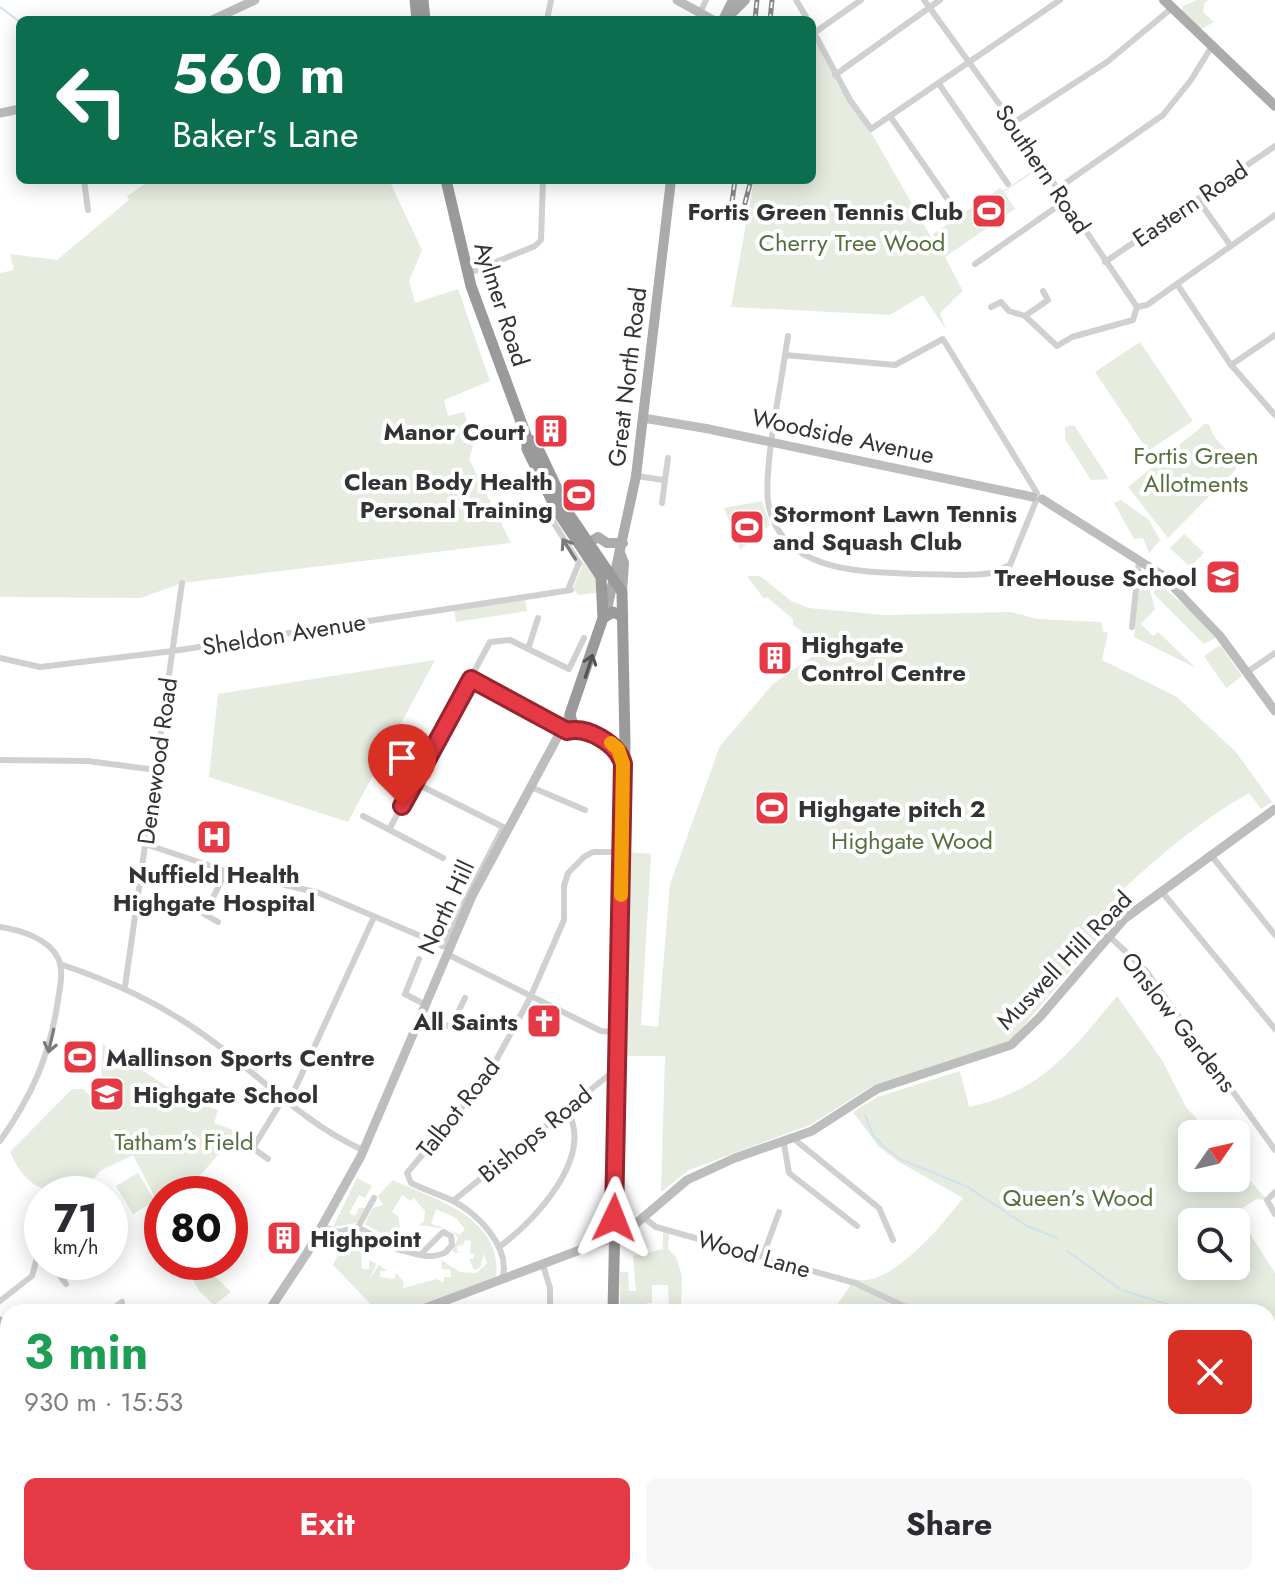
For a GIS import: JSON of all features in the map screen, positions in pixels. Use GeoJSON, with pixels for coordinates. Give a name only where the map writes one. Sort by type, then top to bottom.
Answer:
{"type":"FeatureCollection","features":[{"type":"Feature","properties":{"kind":"highway","name":"Aylmer Road"},"geometry":{"type":"LineString","coordinates":[[447,184],[467,274],[495,359],[527,438],[527,449],[557,511],[601,577],[605,616]]}},
{"type":"Feature","properties":{"kind":"highway","name":"Aylmer Road"},"geometry":{"type":"LineString","coordinates":[[527,438],[536,444],[569,514],[622,592]]}},
{"type":"Feature","properties":{"kind":"highway"},"geometry":{"type":"LineString","coordinates":[[613,1304],[624,733],[622,592]]}},
{"type":"Feature","properties":{"kind":"highway"},"geometry":{"type":"LineString","coordinates":[[622,616],[613,612],[605,616],[570,714],[568,729],[609,742],[618,749],[623,764]]}},
{"type":"Feature","properties":{"kind":"highway"},"geometry":{"type":"LineString","coordinates":[[609,742],[624,733]]}},
{"type":"Feature","properties":{"kind":"main road"},"geometry":{"type":"LineString","coordinates":[[221,16],[255,0]]}},
{"type":"Feature","properties":{"kind":"main road"},"geometry":{"type":"LineString","coordinates":[[677,0],[706,16]]}},
{"type":"Feature","properties":{"kind":"main road"},"geometry":{"type":"LineString","coordinates":[[728,16],[745,0]]}},
{"type":"Feature","properties":{"kind":"main road"},"geometry":{"type":"LineString","coordinates":[[1170,3],[1275,106]]}},
{"type":"Feature","properties":{"kind":"main road","name":"Great North Road"},"geometry":{"type":"LineString","coordinates":[[614,576],[636,476],[671,184]]}},
{"type":"Feature","properties":{"kind":"main road","name":"Woodside Avenue"},"geometry":{"type":"LineString","coordinates":[[643,418],[721,431],[1037,497],[1162,575],[1193,605],[1275,711]]}},
{"type":"Feature","properties":{"kind":"main road"},"geometry":{"type":"LineString","coordinates":[[590,542],[598,537],[607,543],[623,543]]}},
{"type":"Feature","properties":{"kind":"main road"},"geometry":{"type":"LineString","coordinates":[[621,555],[624,563],[622,592]]}},
{"type":"Feature","properties":{"kind":"main road"},"geometry":{"type":"LineString","coordinates":[[605,616],[614,576]]}},
{"type":"Feature","properties":{"kind":"main road","name":"North Hill"},"geometry":{"type":"LineString","coordinates":[[273,1304],[307,1253],[363,1150],[424,1010],[446,949],[552,745],[568,729]]}},
{"type":"Feature","properties":{"kind":"main road","name":"Muswell Hill Road"},"geometry":{"type":"LineString","coordinates":[[436,1304],[614,1238],[661,1199],[699,1173],[784,1144],[877,1089],[1011,1045],[1138,908],[1275,809]]}},
{"type":"Feature","properties":{"kind":"street"},"geometry":{"type":"LineString","coordinates":[[700,13],[706,0]]}},
{"type":"Feature","properties":{"kind":"street"},"geometry":{"type":"LineString","coordinates":[[816,29],[861,0]]}},
{"type":"Feature","properties":{"kind":"street","name":"Southern Road"},"geometry":{"type":"LineString","coordinates":[[924,0],[1013,123],[1137,307]]}},
{"type":"Feature","properties":{"kind":"street"},"geometry":{"type":"LineString","coordinates":[[835,75],[940,0]]}},
{"type":"Feature","properties":{"kind":"street"},"geometry":{"type":"LineString","coordinates":[[816,37],[835,75],[871,129],[1060,0]]}},
{"type":"Feature","properties":{"kind":"street"},"geometry":{"type":"LineString","coordinates":[[1013,123],[1107,62],[1170,3]]}},
{"type":"Feature","properties":{"kind":"street"},"geometry":{"type":"LineString","coordinates":[[1057,189],[1163,115],[1191,80],[1212,46]]}},
{"type":"Feature","properties":{"kind":"street"},"geometry":{"type":"LineString","coordinates":[[939,84],[1008,184]]}},
{"type":"Feature","properties":{"kind":"street"},"geometry":{"type":"LineString","coordinates":[[890,116],[958,214]]}},
{"type":"Feature","properties":{"kind":"street","name":"Eastern Road"},"geometry":{"type":"LineString","coordinates":[[1105,262],[1275,146]]}},
{"type":"Feature","properties":{"kind":"street"},"geometry":{"type":"LineString","coordinates":[[85,184],[88,210]]}},
{"type":"Feature","properties":{"kind":"street"},"geometry":{"type":"LineString","coordinates":[[467,274],[535,246],[541,240],[543,184]]}},
{"type":"Feature","properties":{"kind":"street"},"geometry":{"type":"LineString","coordinates":[[1198,200],[1231,246]]}},
{"type":"Feature","properties":{"kind":"street"},"geometry":{"type":"LineString","coordinates":[[975,264],[1065,201]]}},
{"type":"Feature","properties":{"kind":"street"},"geometry":{"type":"LineString","coordinates":[[991,307],[1001,302],[1009,311],[1025,316],[1057,346],[1072,337],[1133,320],[1137,307],[1143,307],[1275,215]]}},
{"type":"Feature","properties":{"kind":"street"},"geometry":{"type":"LineString","coordinates":[[1177,284],[1231,365],[1275,413]]}},
{"type":"Feature","properties":{"kind":"street"},"geometry":{"type":"LineString","coordinates":[[1025,316],[1048,300],[1043,291]]}},
{"type":"Feature","properties":{"kind":"street"},"geometry":{"type":"LineString","coordinates":[[1231,365],[1275,335]]}},
{"type":"Feature","properties":{"kind":"street"},"geometry":{"type":"LineString","coordinates":[[785,355],[895,365],[943,339],[1037,497],[1010,565],[980,575],[837,569],[811,559],[779,529],[769,507],[768,476],[773,443],[785,355],[788,336]]}},
{"type":"Feature","properties":{"kind":"street"},"geometry":{"type":"LineString","coordinates":[[662,503],[668,458]]}},
{"type":"Feature","properties":{"kind":"street"},"geometry":{"type":"LineString","coordinates":[[636,476],[664,480]]}},
{"type":"Feature","properties":{"kind":"street","name":"Sheldon Avenue"},"geometry":{"type":"LineString","coordinates":[[0,658],[40,667],[173,651],[569,590],[579,563],[552,520],[551,515],[557,511]]}},
{"type":"Feature","properties":{"kind":"street"},"geometry":{"type":"LineString","coordinates":[[1132,627],[1139,561]]}},
{"type":"Feature","properties":{"kind":"street","name":"Denewood Road"},"geometry":{"type":"LineString","coordinates":[[125,987],[182,583]]}},
{"type":"Feature","properties":{"kind":"street"},"geometry":{"type":"LineString","coordinates":[[528,649],[538,618]]}},
{"type":"Feature","properties":{"kind":"street"},"geometry":{"type":"LineString","coordinates":[[390,828],[490,642],[510,640],[569,669],[584,638]]}},
{"type":"Feature","properties":{"kind":"street"},"geometry":{"type":"LineString","coordinates":[[1247,672],[1275,653]]}},
{"type":"Feature","properties":{"kind":"street"},"geometry":{"type":"LineString","coordinates":[[471,679],[568,729]]}},
{"type":"Feature","properties":{"kind":"street"},"geometry":{"type":"LineString","coordinates":[[0,760],[88,761],[156,770]]}},
{"type":"Feature","properties":{"kind":"street"},"geometry":{"type":"LineString","coordinates":[[415,783],[506,829]]}},
{"type":"Feature","properties":{"kind":"street"},"geometry":{"type":"LineString","coordinates":[[531,787],[585,810]]}},
{"type":"Feature","properties":{"kind":"street"},"geometry":{"type":"LineString","coordinates":[[363,816],[443,858]]}},
{"type":"Feature","properties":{"kind":"street"},"geometry":{"type":"LineString","coordinates":[[145,844],[226,871],[319,893],[446,949],[530,998],[601,1031],[620,1033]]}},
{"type":"Feature","properties":{"kind":"street","name":"Talbot Road"},"geometry":{"type":"LineString","coordinates":[[453,1201],[427,1192],[407,1177],[487,1077],[530,998],[564,920],[564,886],[568,873],[593,852],[622,852]]}},
{"type":"Feature","properties":{"kind":"street"},"geometry":{"type":"LineString","coordinates":[[1210,854],[1275,935]]}},
{"type":"Feature","properties":{"kind":"street"},"geometry":{"type":"LineString","coordinates":[[218,922],[202,913],[226,871]]}},
{"type":"Feature","properties":{"kind":"street"},"geometry":{"type":"LineString","coordinates":[[1162,892],[1275,1029]]}},
{"type":"Feature","properties":{"kind":"street"},"geometry":{"type":"LineString","coordinates":[[253,1148],[285,1102],[374,917]]}},
{"type":"Feature","properties":{"kind":"street"},"geometry":{"type":"LineString","coordinates":[[0,927],[42,941],[60,964],[125,987],[202,1034],[321,1129],[363,1150]]}},
{"type":"Feature","properties":{"kind":"street","name":"Onslow Gardens"},"geometry":{"type":"LineString","coordinates":[[1109,936],[1146,971],[1275,1150]]}},
{"type":"Feature","properties":{"kind":"street"},"geometry":{"type":"LineString","coordinates":[[419,959],[405,994],[451,1027],[465,998]]}},
{"type":"Feature","properties":{"kind":"street"},"geometry":{"type":"LineString","coordinates":[[0,1141],[37,1084],[48,1054],[60,988],[60,964]]}},
{"type":"Feature","properties":{"kind":"street","name":"Bishops Road"},"geometry":{"type":"LineString","coordinates":[[453,1201],[610,1074],[619,1072]]}},
{"type":"Feature","properties":{"kind":"street"},"geometry":{"type":"LineString","coordinates":[[499,1247],[537,1215],[559,1183],[573,1140],[571,1117],[566,1109]]}},
{"type":"Feature","properties":{"kind":"street"},"geometry":{"type":"LineString","coordinates":[[794,1139],[797,1146],[879,1208],[893,1240]]}},
{"type":"Feature","properties":{"kind":"street"},"geometry":{"type":"LineString","coordinates":[[243,1141],[268,1159]]}},
{"type":"Feature","properties":{"kind":"street"},"geometry":{"type":"LineString","coordinates":[[784,1144],[789,1173],[857,1226]]}},
{"type":"Feature","properties":{"kind":"street"},"geometry":{"type":"LineString","coordinates":[[1275,1192],[1267,1200],[1275,1214]]}},
{"type":"Feature","properties":{"kind":"street"},"geometry":{"type":"LineString","coordinates":[[358,1227],[374,1198]]}},
{"type":"Feature","properties":{"kind":"street"},"geometry":{"type":"LineString","coordinates":[[453,1201],[481,1223],[499,1247],[499,1280]]}},
{"type":"Feature","properties":{"kind":"street"},"geometry":{"type":"LineString","coordinates":[[763,1256],[779,1212]]}},
{"type":"Feature","properties":{"kind":"street","name":"Wood Lane"},"geometry":{"type":"LineString","coordinates":[[643,1217],[656,1227],[867,1288],[900,1304]]}},
{"type":"Feature","properties":{"kind":"street"},"geometry":{"type":"LineString","coordinates":[[322,1227],[339,1232],[358,1227],[397,1249],[420,1255],[437,1257],[452,1245],[451,1236],[446,1232],[437,1234],[420,1255]]}},
{"type":"Feature","properties":{"kind":"street"},"geometry":{"type":"LineString","coordinates":[[543,1265],[550,1288],[550,1304]]}},
{"type":"Feature","properties":{"kind":"street"},"geometry":{"type":"LineString","coordinates":[[0,1301],[27,1280]]}},
{"type":"Feature","properties":{"kind":"street"},"geometry":{"type":"LineString","coordinates":[[63,1280],[66,1284]]}},
{"type":"Feature","properties":{"kind":"green space"},"geometry":{"type":"Polygon","coordinates":[[[1197,0],[1210,0],[1205,2],[1203,12],[1214,22],[1201,29],[1182,11],[1183,6],[1197,0]]]}},
{"type":"Feature","properties":{"kind":"green space","name":"Cherry Tree Wood"},"geometry":{"type":"Polygon","coordinates":[[[816,41],[838,85],[872,134],[943,258],[933,234],[1000,188],[1003,191],[1038,169],[1004,192],[1015,209],[945,257],[963,291],[940,313],[946,330],[923,295],[890,315],[731,307],[753,184],[816,184],[816,41]]]}},
{"type":"Feature","properties":{"kind":"green space"},"geometry":{"type":"Polygon","coordinates":[[[145,184],[391,184],[422,250],[409,281],[415,303],[458,289],[490,381],[444,400],[448,416],[464,412],[469,427],[478,430],[469,459],[511,543],[182,583],[141,598],[0,597],[0,273],[14,270],[10,254],[57,260],[129,200],[127,196],[145,184]]]}},
{"type":"Feature","properties":{"kind":"green space"},"geometry":{"type":"Polygon","coordinates":[[[1140,342],[1193,421],[1148,451],[1095,372],[1140,342]]]}},
{"type":"Feature","properties":{"kind":"green space","name":"Fortis Green Allotments"},"geometry":{"type":"Polygon","coordinates":[[[1205,424],[1210,425],[1215,438],[1232,456],[1236,469],[1168,538],[1128,487],[1205,424]]]}},
{"type":"Feature","properties":{"kind":"green space"},"geometry":{"type":"Polygon","coordinates":[[[1074,425],[1109,479],[1091,480],[1065,439],[1065,427],[1074,425]]]}},
{"type":"Feature","properties":{"kind":"green space"},"geometry":{"type":"Polygon","coordinates":[[[1121,500],[1149,520],[1160,540],[1149,553],[1143,538],[1134,539],[1114,503],[1121,500]]]}},
{"type":"Feature","properties":{"kind":"green space","name":"Stormont Lawn Tennis and Squash Club"},"geometry":{"type":"Polygon","coordinates":[[[762,501],[770,525],[740,549],[724,508],[762,501]]]}},
{"type":"Feature","properties":{"kind":"green space"},"geometry":{"type":"Polygon","coordinates":[[[1184,534],[1204,553],[1190,567],[1170,548],[1184,534]]]}},
{"type":"Feature","properties":{"kind":"green space"},"geometry":{"type":"Polygon","coordinates":[[[581,559],[596,579],[597,593],[578,595],[573,588],[582,567],[581,559]]]}},
{"type":"Feature","properties":{"kind":"green space"},"geometry":{"type":"Polygon","coordinates":[[[1141,570],[1152,579],[1149,587],[1155,609],[1141,624],[1153,636],[1158,632],[1196,668],[1134,637],[1141,570]]]}},
{"type":"Feature","properties":{"kind":"green space","name":"Highgate Wood"},"geometry":{"type":"Polygon","coordinates":[[[747,576],[760,576],[791,601],[809,608],[885,615],[1011,612],[1037,619],[1101,622],[1103,631],[1108,633],[1102,660],[1177,697],[1236,752],[1272,802],[1261,809],[1249,793],[1182,839],[1120,892],[1132,906],[1106,929],[1010,1042],[872,1086],[810,1125],[689,1170],[661,1192],[665,1056],[625,1056],[629,852],[651,854],[641,1025],[658,1027],[670,884],[720,746],[773,684],[824,648],[793,625],[793,619],[767,597],[764,599],[747,576]]]}},
{"type":"Feature","properties":{"kind":"green space"},"geometry":{"type":"Polygon","coordinates":[[[1155,581],[1189,609],[1215,638],[1204,644],[1154,594],[1155,581]]]}},
{"type":"Feature","properties":{"kind":"green space"},"geometry":{"type":"Polygon","coordinates":[[[525,598],[527,611],[456,622],[454,609],[525,598]]]}},
{"type":"Feature","properties":{"kind":"green space"},"geometry":{"type":"Polygon","coordinates":[[[1220,645],[1242,676],[1226,688],[1204,656],[1220,645]]]}},
{"type":"Feature","properties":{"kind":"green space"},"geometry":{"type":"Polygon","coordinates":[[[435,660],[348,822],[209,777],[218,694],[435,660]]]}},
{"type":"Feature","properties":{"kind":"green space","name":"Queen’s Wood"},"geometry":{"type":"Polygon","coordinates":[[[1117,996],[1162,1060],[1186,1107],[1198,1120],[1178,1120],[1178,1192],[1250,1192],[1250,1180],[1267,1200],[1257,1199],[1242,1208],[1178,1208],[1178,1280],[1250,1280],[1250,1234],[1275,1273],[1275,1304],[838,1304],[855,1279],[869,1280],[884,1274],[915,1252],[963,1198],[899,1162],[879,1147],[853,1112],[877,1097],[960,1071],[969,1107],[1017,1091],[1054,1066],[1117,996]]]}},
{"type":"Feature","properties":{"kind":"green space","name":"Highgate School"},"geometry":{"type":"Polygon","coordinates":[[[103,1044],[187,1100],[218,1110],[214,1123],[238,1132],[200,1176],[144,1176],[133,1155],[100,1171],[96,1176],[23,1174],[10,1152],[72,1089],[83,1089],[100,1105],[103,1044]]]}},
{"type":"Feature","properties":{"kind":"green space"},"geometry":{"type":"Polygon","coordinates":[[[138,1173],[144,1183],[144,1208],[133,1214],[128,1206],[128,1179],[138,1173]]]}},
{"type":"Feature","properties":{"kind":"green space"},"geometry":{"type":"Polygon","coordinates":[[[357,1178],[372,1186],[365,1198],[359,1195],[349,1213],[355,1216],[359,1208],[365,1208],[356,1223],[333,1227],[357,1178]]]}},
{"type":"Feature","properties":{"kind":"green space"},"geometry":{"type":"Polygon","coordinates":[[[393,1180],[463,1214],[478,1225],[489,1239],[495,1256],[496,1277],[430,1304],[370,1304],[333,1265],[341,1249],[323,1243],[327,1234],[341,1236],[344,1244],[360,1242],[359,1236],[352,1236],[354,1233],[365,1233],[371,1250],[369,1256],[368,1247],[361,1248],[362,1269],[369,1269],[369,1260],[377,1264],[368,1281],[379,1265],[387,1271],[380,1271],[380,1277],[395,1279],[396,1273],[404,1282],[403,1288],[437,1279],[443,1283],[444,1277],[451,1277],[451,1270],[442,1269],[441,1260],[460,1272],[476,1273],[487,1264],[480,1239],[484,1254],[480,1268],[474,1270],[469,1259],[474,1259],[474,1254],[470,1253],[471,1241],[465,1240],[464,1245],[460,1241],[463,1246],[458,1245],[457,1251],[462,1253],[452,1252],[458,1238],[452,1231],[460,1235],[465,1229],[456,1218],[436,1209],[431,1224],[447,1229],[419,1225],[424,1221],[425,1211],[414,1198],[411,1201],[402,1195],[392,1212],[398,1216],[402,1238],[397,1243],[365,1224],[373,1208],[383,1205],[378,1196],[393,1180]]]}},
{"type":"Feature","properties":{"kind":"green space"},"geometry":{"type":"Polygon","coordinates":[[[663,1232],[669,1234],[668,1249],[676,1257],[682,1276],[681,1304],[669,1304],[668,1285],[652,1285],[652,1303],[620,1304],[620,1272],[628,1272],[629,1291],[636,1291],[633,1256],[663,1249],[663,1232]]]}},
{"type":"Feature","properties":{"kind":"green space"},"geometry":{"type":"Polygon","coordinates":[[[193,1280],[219,1280],[231,1292],[213,1304],[193,1280]]]}},
{"type":"Feature","properties":{"kind":"waterway"},"geometry":{"type":"LineString","coordinates":[[0,7],[16,19]]}},
{"type":"Feature","properties":{"kind":"waterway"},"geometry":{"type":"LineString","coordinates":[[865,1115],[873,1135],[902,1160],[963,1185]]}},
{"type":"Feature","properties":{"kind":"waterway"},"geometry":{"type":"LineString","coordinates":[[966,1186],[1027,1226],[1057,1238]]}},
{"type":"Feature","properties":{"kind":"waterway"},"geometry":{"type":"LineString","coordinates":[[1067,1251],[1120,1289]]}},
{"type":"Feature","properties":{"kind":"waterway"},"geometry":{"type":"LineString","coordinates":[[1123,1290],[1166,1304]]}},
{"type":"Feature","properties":{"kind":"railway"},"geometry":{"type":"LineString","coordinates":[[755,16],[757,0]]}},
{"type":"Feature","properties":{"kind":"railway"},"geometry":{"type":"LineString","coordinates":[[770,16],[772,0]]}},
{"type":"Feature","properties":{"kind":"railway"},"geometry":{"type":"LineString","coordinates":[[732,202],[734,184]]}},
{"type":"Feature","properties":{"kind":"railway"},"geometry":{"type":"LineString","coordinates":[[745,203],[750,184]]}},
{"type":"Feature","properties":{"kind":"slow traffic"},"geometry":{"type":"LineString","coordinates":[[611,743],[618,749],[623,764],[621,895]]}},
{"type":"Feature","properties":{"kind":"place","name":"Fortis Green Tennis Club"},"geometry":{"type":"Point","coordinates":[989,211]}},
{"type":"Feature","properties":{"kind":"place","name":"Manor Court"},"geometry":{"type":"Point","coordinates":[551,431]}},
{"type":"Feature","properties":{"kind":"place","name":"Clean Body Health Personal Training"},"geometry":{"type":"Point","coordinates":[579,495]}},
{"type":"Feature","properties":{"kind":"place","name":"Stormont Lawn Tennis and Squash Club"},"geometry":{"type":"Point","coordinates":[747,527]}},
{"type":"Feature","properties":{"kind":"place","name":"TreeHouse School"},"geometry":{"type":"Point","coordinates":[1223,577]}},
{"type":"Feature","properties":{"kind":"place","name":"Highgate Control Centre"},"geometry":{"type":"Point","coordinates":[775,658]}},
{"type":"Feature","properties":{"kind":"place","name":"Highgate pitch 2"},"geometry":{"type":"Point","coordinates":[772,808]}},
{"type":"Feature","properties":{"kind":"place","name":"Nuffield Health Highgate Hospital"},"geometry":{"type":"Point","coordinates":[214,837]}},
{"type":"Feature","properties":{"kind":"place","name":"All Saints"},"geometry":{"type":"Point","coordinates":[544,1021]}},
{"type":"Feature","properties":{"kind":"place","name":"Mallinson Sports Centre"},"geometry":{"type":"Point","coordinates":[80,1057]}},
{"type":"Feature","properties":{"kind":"place","name":"Highgate School"},"geometry":{"type":"Point","coordinates":[107,1094]}},
{"type":"Feature","properties":{"kind":"place","name":"Highpoint"},"geometry":{"type":"Point","coordinates":[284,1238]}},
{"type":"Feature","properties":{"kind":"route"},"geometry":{"type":"LineString","coordinates":[[402,806],[471,679],[567,731],[577,729],[618,749],[623,764],[614,1218]]}},
{"type":"Feature","properties":{"kind":"park label","name":"Tatham's Field"},"geometry":{"type":"Point","coordinates":[184,1141]}}]}
